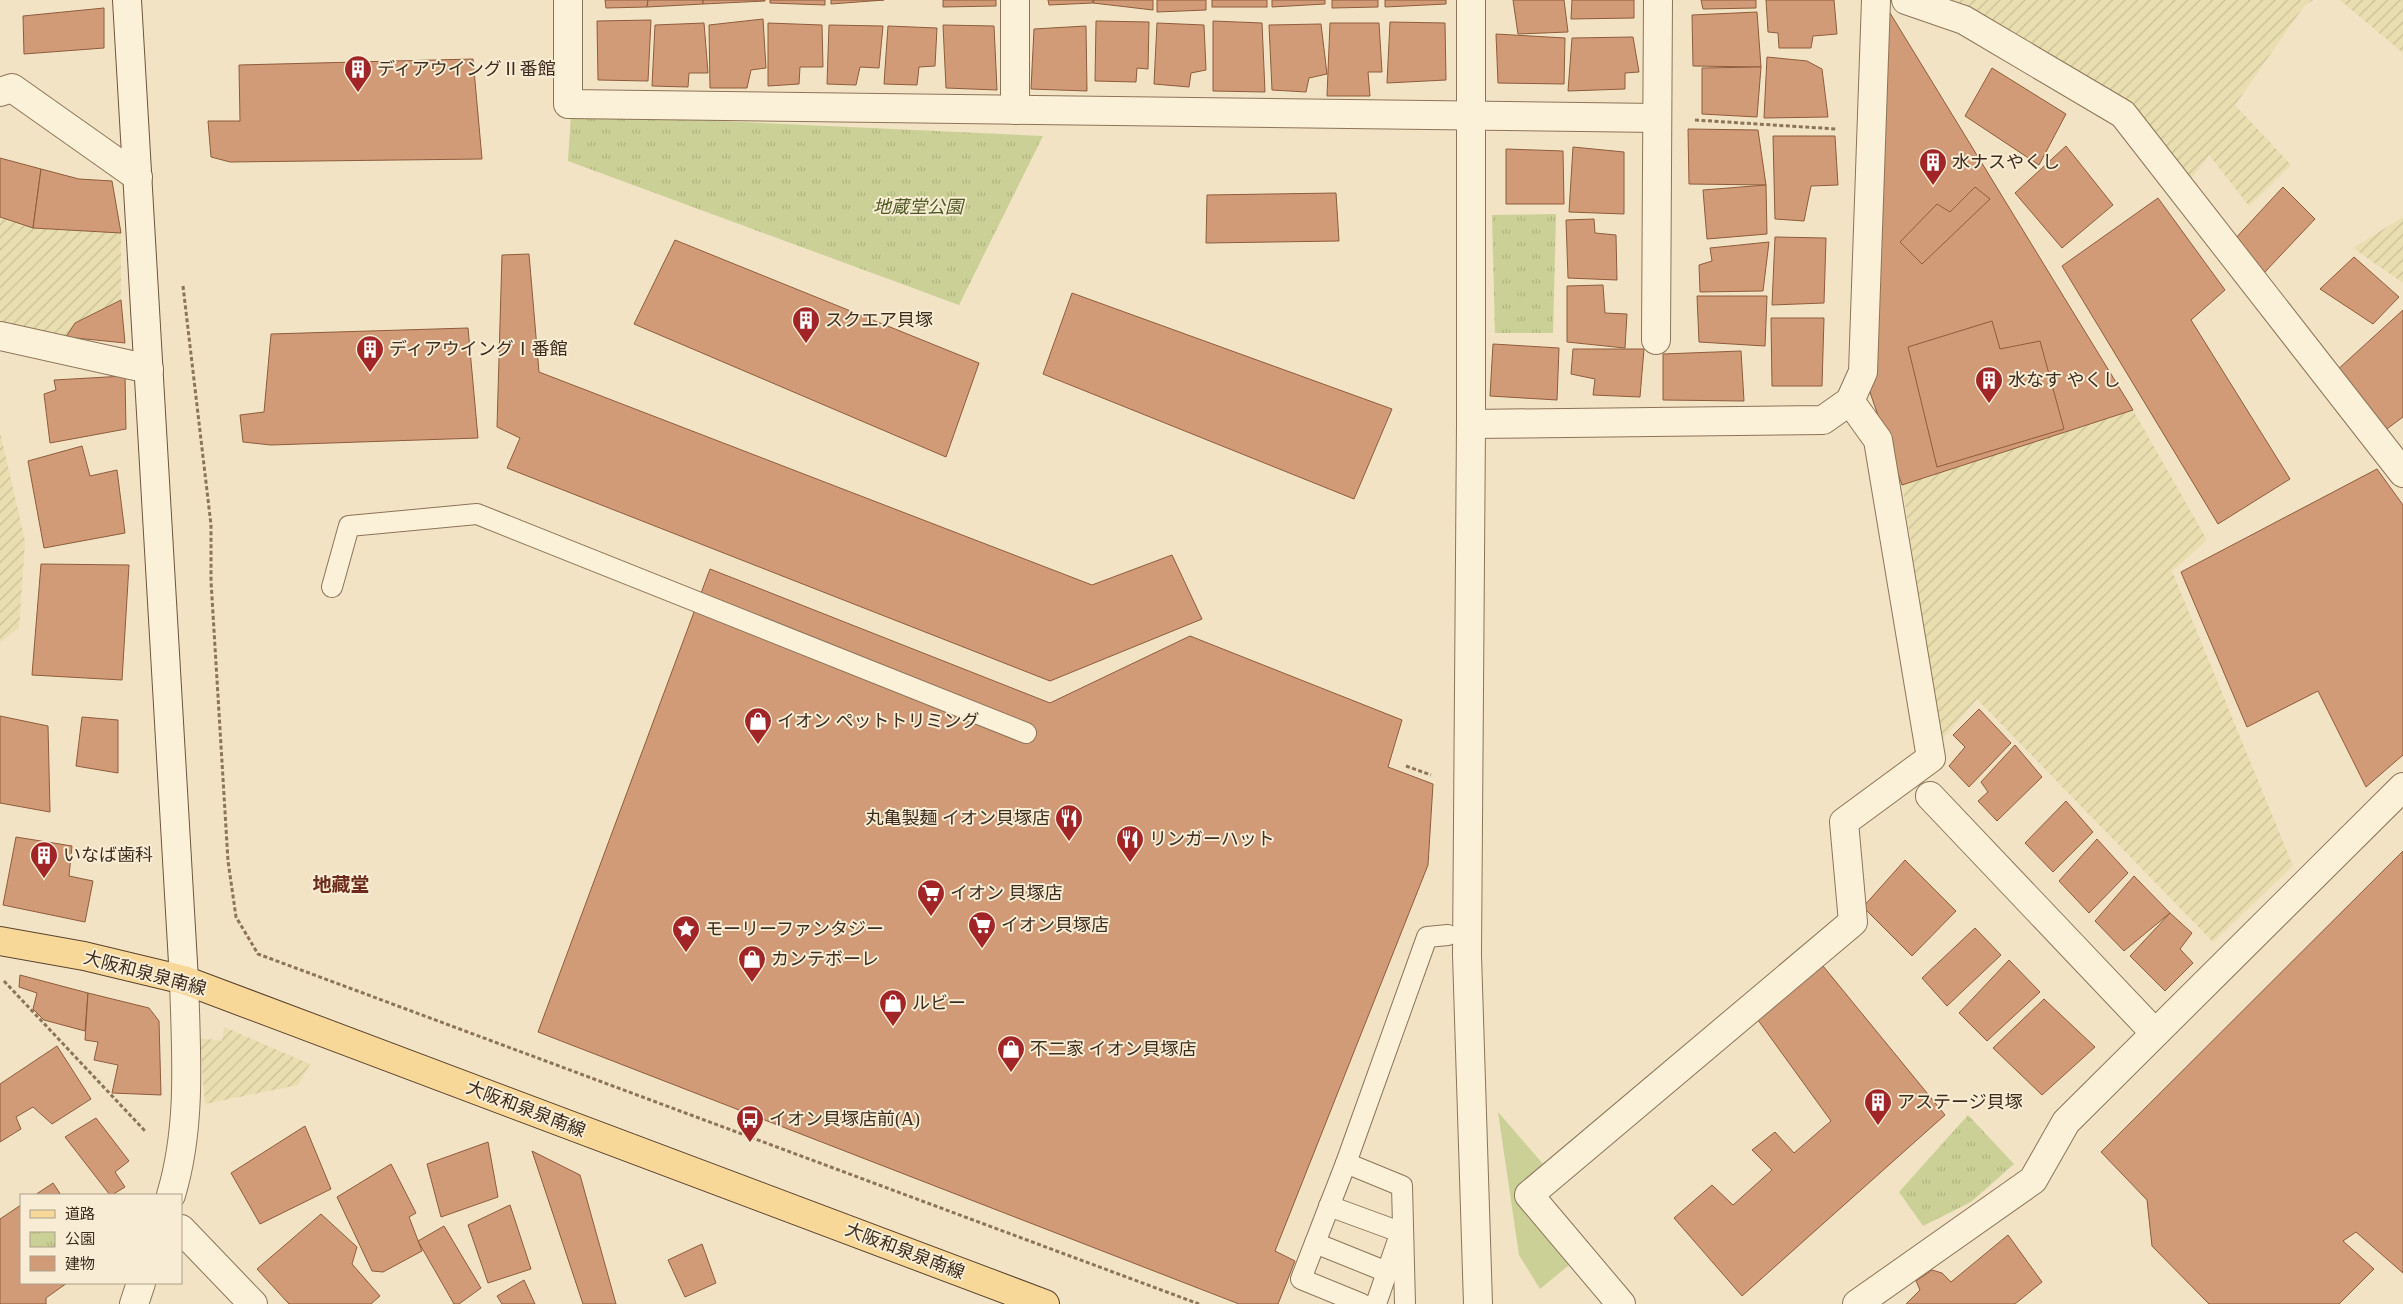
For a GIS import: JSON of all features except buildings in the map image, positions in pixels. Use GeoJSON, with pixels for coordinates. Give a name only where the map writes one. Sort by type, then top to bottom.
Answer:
{"type":"FeatureCollection","features":[{"type":"Feature","properties":{"kind":"main road","name":"大阪和泉泉南線"},"geometry":{"type":"LineString","coordinates":[[0,941],[84,956],[184,980],[1045,1304]]}},
{"type":"Feature","properties":{"kind":"street"},"geometry":{"type":"LineString","coordinates":[[127,0],[184,980],[187,1099],[179,1168],[171,1194]]}},
{"type":"Feature","properties":{"kind":"street"},"geometry":{"type":"LineString","coordinates":[[568,0],[568,104],[1657,118]]}},
{"type":"Feature","properties":{"kind":"street"},"geometry":{"type":"LineString","coordinates":[[1014,110],[1015,0]]}},
{"type":"Feature","properties":{"kind":"street"},"geometry":{"type":"LineString","coordinates":[[1471,0],[1471,424],[1467,955],[1478,1304]]}},
{"type":"Feature","properties":{"kind":"street"},"geometry":{"type":"LineString","coordinates":[[1656,340],[1658,0]]}},
{"type":"Feature","properties":{"kind":"street"},"geometry":{"type":"LineString","coordinates":[[1471,424],[1823,420],[1850,402],[1863,372],[1876,0]]}},
{"type":"Feature","properties":{"kind":"street"},"geometry":{"type":"LineString","coordinates":[[1906,0],[1964,20],[2123,114],[2403,473]]}},
{"type":"Feature","properties":{"kind":"street"},"geometry":{"type":"LineString","coordinates":[[0,92],[12,88],[138,177]]}},
{"type":"Feature","properties":{"kind":"street"},"geometry":{"type":"LineString","coordinates":[[0,336],[149,370]]}},
{"type":"Feature","properties":{"kind":"street"},"geometry":{"type":"LineString","coordinates":[[1621,1304],[1529,1195],[1853,922],[1844,822],[1931,758],[1878,440],[1850,402]]}},
{"type":"Feature","properties":{"kind":"street"},"geometry":{"type":"LineString","coordinates":[[1857,1304],[2033,1180],[2066,1122],[2403,787]]}},
{"type":"Feature","properties":{"kind":"street"},"geometry":{"type":"LineString","coordinates":[[1930,796],[2155,1033]]}},
{"type":"Feature","properties":{"kind":"street"},"geometry":{"type":"LineString","coordinates":[[182,1230],[253,1304]]}},
{"type":"Feature","properties":{"kind":"street"},"geometry":{"type":"LineString","coordinates":[[134,1304],[141,1284]]}},
{"type":"Feature","properties":{"kind":"lane"},"geometry":{"type":"LineString","coordinates":[[332,587],[349,526],[477,514],[1026,733]]}},
{"type":"Feature","properties":{"kind":"lane"},"geometry":{"type":"LineString","coordinates":[[1362,1304],[1301,1279],[1346,1163],[1427,937],[1448,935]]}},
{"type":"Feature","properties":{"kind":"lane"},"geometry":{"type":"LineString","coordinates":[[1346,1163],[1402,1186],[1405,1304]]}},
{"type":"Feature","properties":{"kind":"lane"},"geometry":{"type":"LineString","coordinates":[[1329,1206],[1402,1228]]}},
{"type":"Feature","properties":{"kind":"lane"},"geometry":{"type":"LineString","coordinates":[[1376,1304],[1402,1228]]}},
{"type":"Feature","properties":{"kind":"lane"},"geometry":{"type":"LineString","coordinates":[[1315,1243],[1387,1272]]}},
{"type":"Feature","properties":{"kind":"path"},"geometry":{"type":"LineString","coordinates":[[1657,118],[1871,131]]}},
{"type":"Feature","properties":{"kind":"path"},"geometry":{"type":"LineString","coordinates":[[182,277],[211,525],[211,581],[228,861],[236,917],[258,954],[1199,1304]]}},
{"type":"Feature","properties":{"kind":"path"},"geometry":{"type":"LineString","coordinates":[[0,977],[179,1168]]}},
{"type":"Feature","properties":{"kind":"shaded area"},"geometry":{"type":"Polygon","coordinates":[[[1950,0],[2313,0],[2304,6],[2235,105],[2291,165],[2249,206],[2209,155],[2189,181],[2031,47],[1950,0]]]}},
{"type":"Feature","properties":{"kind":"shaded area"},"geometry":{"type":"Polygon","coordinates":[[[2340,0],[2403,0],[2403,53],[2340,0]]]}},
{"type":"Feature","properties":{"kind":"shaded area"},"geometry":{"type":"Polygon","coordinates":[[[0,217],[33,228],[121,233],[121,300],[75,323],[66,337],[0,321],[0,217]]]}},
{"type":"Feature","properties":{"kind":"shaded area"},"geometry":{"type":"Polygon","coordinates":[[[2403,217],[2403,283],[2353,248],[2403,217]]]}},
{"type":"Feature","properties":{"kind":"shaded area"},"geometry":{"type":"Polygon","coordinates":[[[2133,410],[2207,540],[2172,571],[2293,866],[2213,942],[1977,699],[1941,741],[1902,485],[2133,410]]]}},
{"type":"Feature","properties":{"kind":"shaded area"},"geometry":{"type":"Polygon","coordinates":[[[0,432],[25,541],[19,628],[0,642],[0,432]]]}},
{"type":"Feature","properties":{"kind":"shaded area"},"geometry":{"type":"Polygon","coordinates":[[[224,1027],[310,1064],[298,1085],[205,1104],[200,1038],[222,1041],[224,1027]]]}},
{"type":"Feature","properties":{"kind":"green space","name":"地蔵堂公園"},"geometry":{"type":"Polygon","coordinates":[[[571,114],[1043,136],[959,305],[568,161],[571,114]]]}},
{"type":"Feature","properties":{"kind":"green space"},"geometry":{"type":"Polygon","coordinates":[[[1556,214],[1553,333],[1495,333],[1492,215],[1556,214]]]}},
{"type":"Feature","properties":{"kind":"green space"},"geometry":{"type":"Polygon","coordinates":[[[1498,1112],[1543,1164],[1524,1191],[1574,1261],[1540,1289],[1519,1255],[1498,1112]]]}},
{"type":"Feature","properties":{"kind":"green space"},"geometry":{"type":"Polygon","coordinates":[[[1968,1115],[2014,1164],[1971,1202],[1923,1226],[1899,1192],[1968,1115]]]}},
{"type":"Feature","properties":{"kind":"place","name":"ディアウイングⅡ番館"},"geometry":{"type":"Point","coordinates":[358,93]}},
{"type":"Feature","properties":{"kind":"place","name":"水ナスやくし"},"geometry":{"type":"Point","coordinates":[1933,186]}},
{"type":"Feature","properties":{"kind":"place","name":"スクエア貝塚"},"geometry":{"type":"Point","coordinates":[806,344]}},
{"type":"Feature","properties":{"kind":"place","name":"ディアウイングⅠ番館"},"geometry":{"type":"Point","coordinates":[370,373]}},
{"type":"Feature","properties":{"kind":"place","name":"水なす やくし"},"geometry":{"type":"Point","coordinates":[1989,404]}},
{"type":"Feature","properties":{"kind":"place","name":"イオン ペットトリミング"},"geometry":{"type":"Point","coordinates":[758,745]}},
{"type":"Feature","properties":{"kind":"place","name":"丸亀製麺 イオン貝塚店"},"geometry":{"type":"Point","coordinates":[1069,842]}},
{"type":"Feature","properties":{"kind":"place","name":"リンガーハット"},"geometry":{"type":"Point","coordinates":[1130,863]}},
{"type":"Feature","properties":{"kind":"place","name":"いなば歯科"},"geometry":{"type":"Point","coordinates":[44,879]}},
{"type":"Feature","properties":{"kind":"place","name":"イオン 貝塚店"},"geometry":{"type":"Point","coordinates":[931,917]}},
{"type":"Feature","properties":{"kind":"place","name":"イオン貝塚店"},"geometry":{"type":"Point","coordinates":[982,949]}},
{"type":"Feature","properties":{"kind":"place","name":"モーリーファンタジー"},"geometry":{"type":"Point","coordinates":[686,953]}},
{"type":"Feature","properties":{"kind":"place","name":"カンテボーレ"},"geometry":{"type":"Point","coordinates":[752,983]}},
{"type":"Feature","properties":{"kind":"place","name":"ルビー"},"geometry":{"type":"Point","coordinates":[893,1027]}},
{"type":"Feature","properties":{"kind":"place","name":"不二家 イオン貝塚店"},"geometry":{"type":"Point","coordinates":[1011,1073]}},
{"type":"Feature","properties":{"kind":"place","name":"アステージ貝塚"},"geometry":{"type":"Point","coordinates":[1878,1126]}},
{"type":"Feature","properties":{"kind":"place","name":"イオン貝塚店前(A)"},"geometry":{"type":"Point","coordinates":[750,1143]}},
{"type":"Feature","properties":{"kind":"district","name":"地藏堂"},"geometry":{"type":"Point","coordinates":[341,884]}}]}
